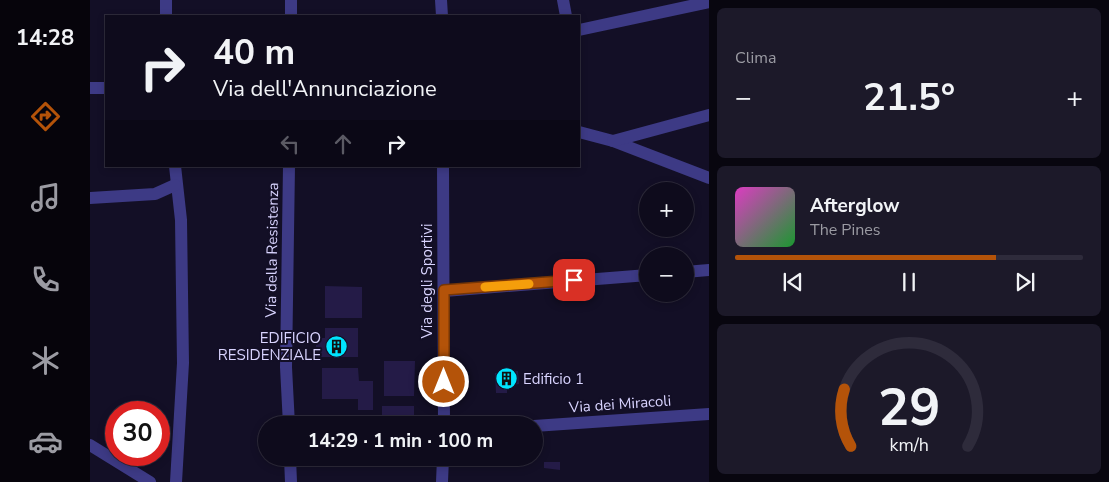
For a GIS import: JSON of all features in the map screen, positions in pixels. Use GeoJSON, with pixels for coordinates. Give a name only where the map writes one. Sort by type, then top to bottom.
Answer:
{"type":"FeatureCollection","features":[{"type":"Feature","properties":{"kind":"street"},"geometry":{"type":"LineString","coordinates":[[166,0],[166,15]]}},
{"type":"Feature","properties":{"kind":"street"},"geometry":{"type":"LineString","coordinates":[[291,0],[291,15]]}},
{"type":"Feature","properties":{"kind":"street"},"geometry":{"type":"LineString","coordinates":[[442,0],[442,15]]}},
{"type":"Feature","properties":{"kind":"street"},"geometry":{"type":"LineString","coordinates":[[563,0],[566,15]]}},
{"type":"Feature","properties":{"kind":"street"},"geometry":{"type":"LineString","coordinates":[[580,30],[709,2]]}},
{"type":"Feature","properties":{"kind":"street"},"geometry":{"type":"LineString","coordinates":[[90,88],[105,88]]}},
{"type":"Feature","properties":{"kind":"street"},"geometry":{"type":"LineString","coordinates":[[613,141],[709,114]]}},
{"type":"Feature","properties":{"kind":"street"},"geometry":{"type":"LineString","coordinates":[[580,132],[613,141],[709,178]]}},
{"type":"Feature","properties":{"kind":"street"},"geometry":{"type":"LineString","coordinates":[[174,167],[181,220],[183,363],[176,482]]}},
{"type":"Feature","properties":{"kind":"street","name":"Via della Resistenza"},"geometry":{"type":"LineString","coordinates":[[289,416],[286,367],[290,167]]}},
{"type":"Feature","properties":{"kind":"street","name":"Via degli Sportivi"},"geometry":{"type":"LineString","coordinates":[[443,167],[444,416]]}},
{"type":"Feature","properties":{"kind":"street"},"geometry":{"type":"LineString","coordinates":[[90,198],[155,194],[175,185]]}},
{"type":"Feature","properties":{"kind":"street"},"geometry":{"type":"LineString","coordinates":[[694,271],[709,270]]}},
{"type":"Feature","properties":{"kind":"street"},"geometry":{"type":"LineString","coordinates":[[444,290],[639,276]]}},
{"type":"Feature","properties":{"kind":"street","name":"Via dei Miracoli"},"geometry":{"type":"LineString","coordinates":[[543,425],[709,414]]}},
{"type":"Feature","properties":{"kind":"street"},"geometry":{"type":"LineString","coordinates":[[90,445],[150,482]]}},
{"type":"Feature","properties":{"kind":"street"},"geometry":{"type":"LineString","coordinates":[[290,466],[291,482]]}},
{"type":"Feature","properties":{"kind":"street"},"geometry":{"type":"LineString","coordinates":[[442,482],[443,466]]}},
{"type":"Feature","properties":{"kind":"building"},"geometry":{"type":"Polygon","coordinates":[[[325,286],[362,287],[362,318],[325,318],[325,286]]]}},
{"type":"Feature","properties":{"kind":"building","name":"EDIFICIO RESIDENZIALE"},"geometry":{"type":"Polygon","coordinates":[[[325,328],[358,328],[358,357],[316,357],[316,338],[325,338],[325,328]]]}},
{"type":"Feature","properties":{"kind":"building"},"geometry":{"type":"Polygon","coordinates":[[[384,361],[415,361],[414,396],[384,396],[384,361]]]}},
{"type":"Feature","properties":{"kind":"building"},"geometry":{"type":"Polygon","coordinates":[[[322,368],[358,368],[359,381],[373,381],[373,410],[358,410],[358,399],[322,399],[322,368]]]}},
{"type":"Feature","properties":{"kind":"building","name":"Edificio 1"},"geometry":{"type":"Polygon","coordinates":[[[518,371],[519,384],[507,386],[507,393],[496,393],[495,373],[518,371]]]}},
{"type":"Feature","properties":{"kind":"building"},"geometry":{"type":"Polygon","coordinates":[[[456,376],[467,376],[468,387],[456,387],[456,376]]]}},
{"type":"Feature","properties":{"kind":"building"},"geometry":{"type":"Polygon","coordinates":[[[382,406],[414,406],[414,416],[382,416],[382,406]]]}},
{"type":"Feature","properties":{"kind":"building"},"geometry":{"type":"Polygon","coordinates":[[[544,462],[560,462],[560,470],[544,468],[544,462]]]}},
{"type":"Feature","properties":{"kind":"slow traffic"},"geometry":{"type":"LineString","coordinates":[[485,287],[529,284]]}},
{"type":"Feature","properties":{"kind":"place","name":"EDIFICIO RESIDENZIALE"},"geometry":{"type":"Point","coordinates":[337,347]}},
{"type":"Feature","properties":{"kind":"place","name":"Edificio 1"},"geometry":{"type":"Point","coordinates":[507,379]}},
{"type":"Feature","properties":{"kind":"route"},"geometry":{"type":"LineString","coordinates":[[444,382],[444,290],[574,280]]}}]}
